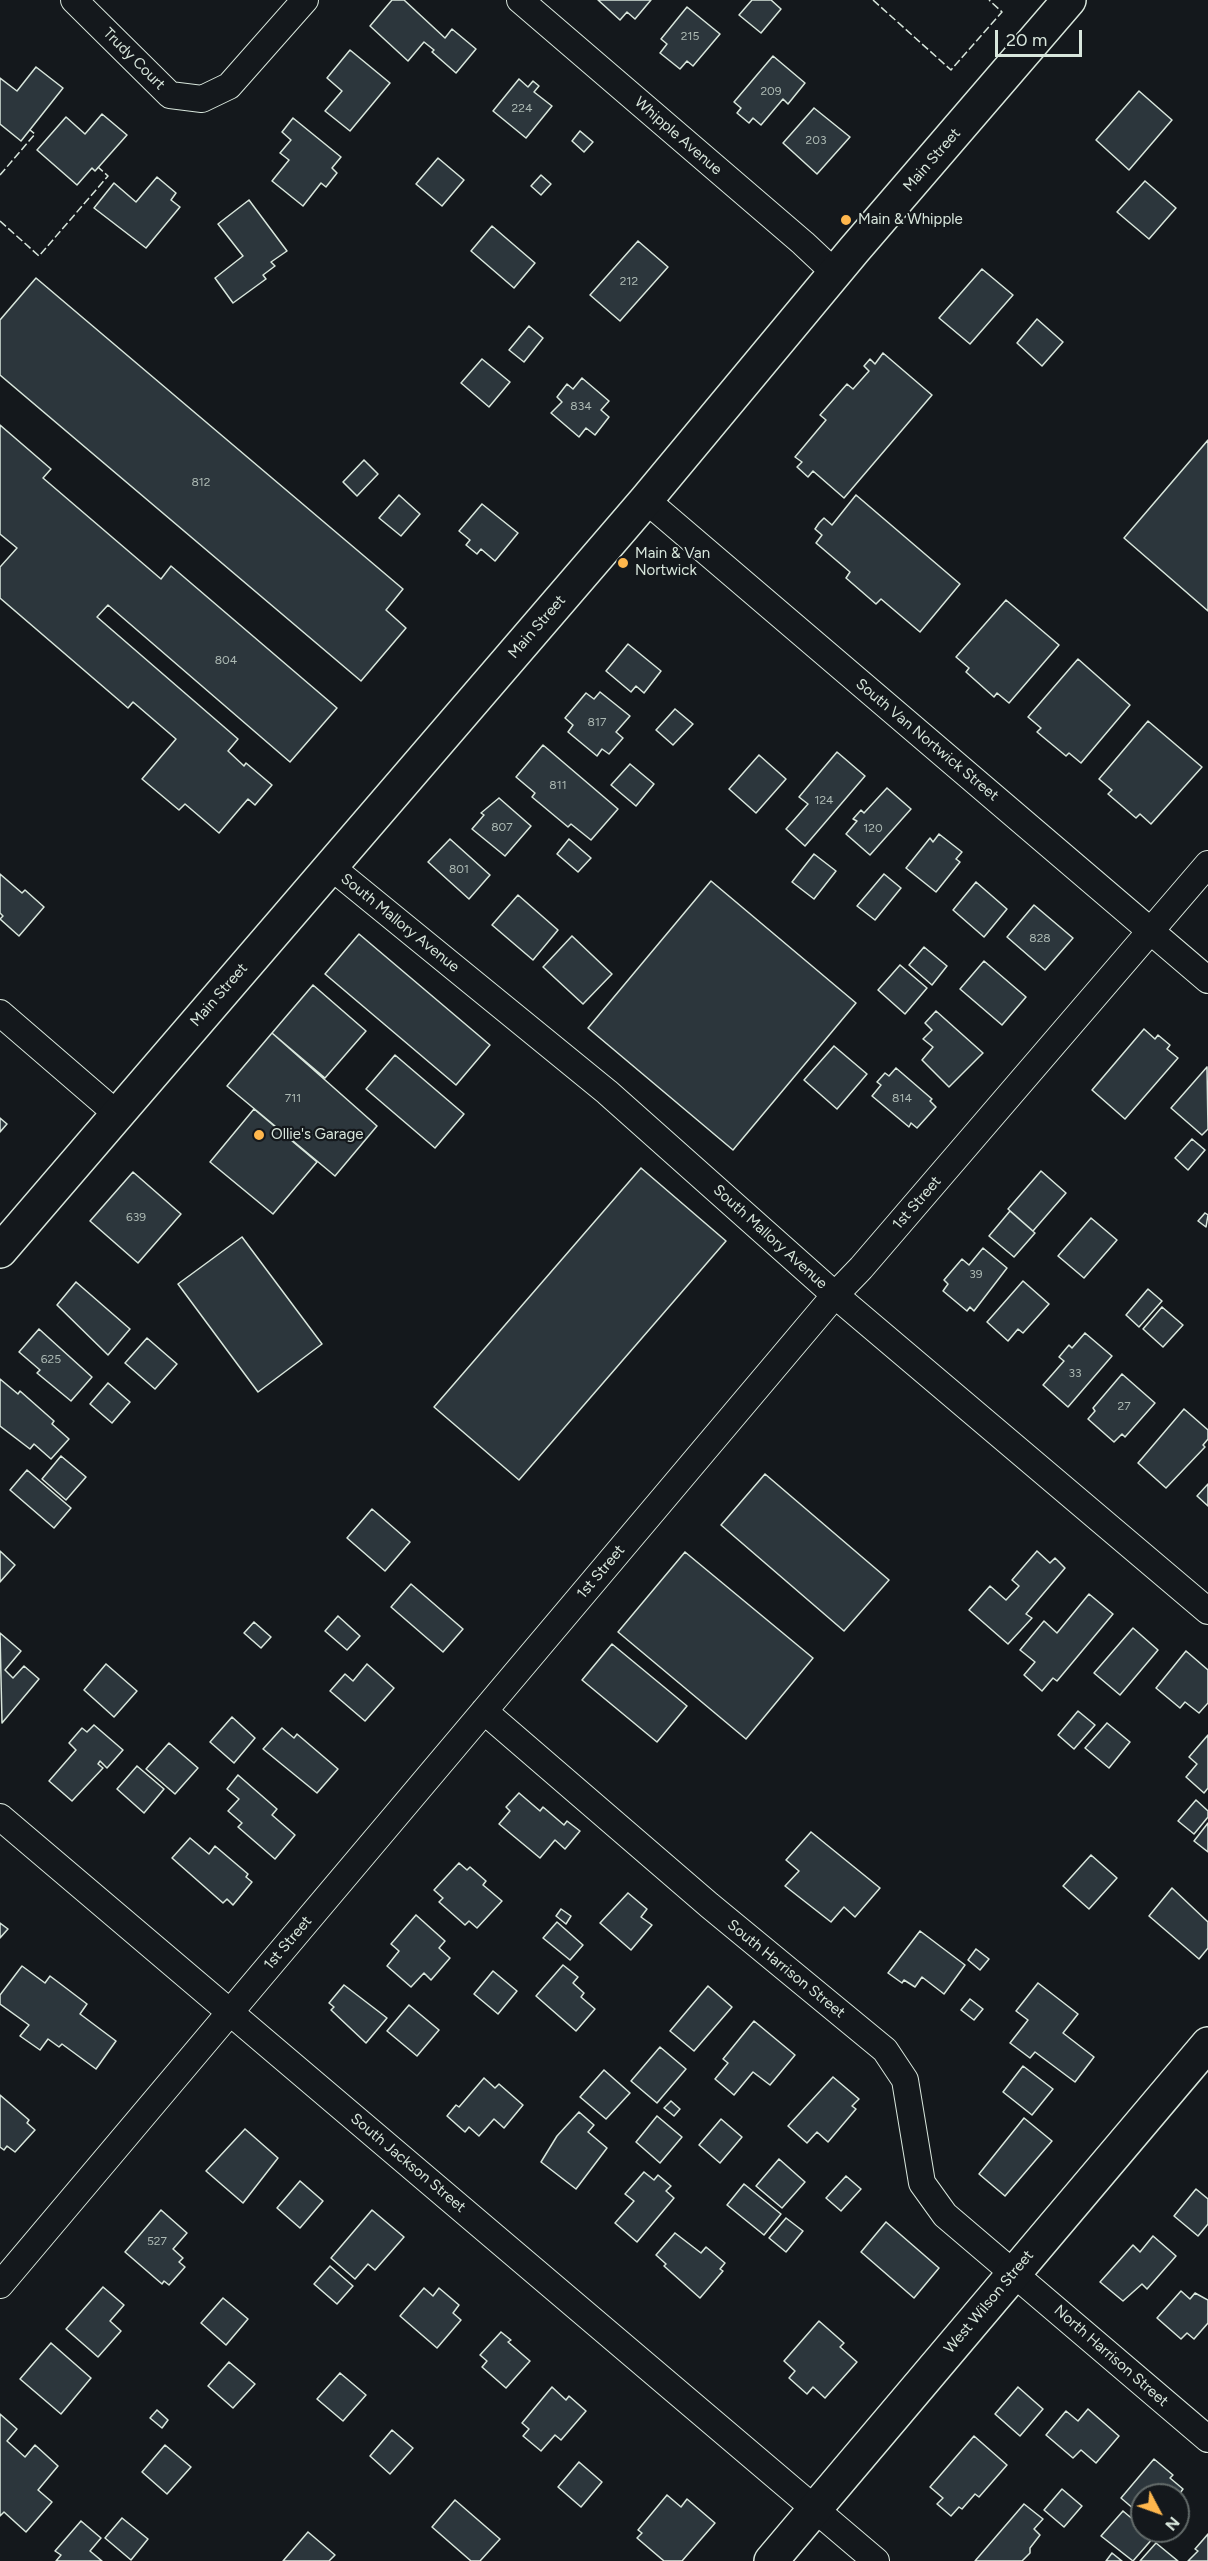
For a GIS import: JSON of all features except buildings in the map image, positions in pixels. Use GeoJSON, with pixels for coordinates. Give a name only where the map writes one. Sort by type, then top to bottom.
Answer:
{"type":"FeatureCollection","features":[{"type":"Feature","properties":{"kind":"main road","name":"Main Street"},"geometry":{"type":"LineString","coordinates":[[0,1251],[646,500],[835,273],[1069,0]]}},
{"type":"Feature","properties":{"kind":"main road","name":"West Wilson Street"},"geometry":{"type":"LineString","coordinates":[[771,2561],[1208,2044]]}},
{"type":"Feature","properties":{"kind":"street","name":"Trudy Court"},"geometry":{"type":"LineString","coordinates":[[74,0],[170,95],[202,99],[229,86],[305,0]]}},
{"type":"Feature","properties":{"kind":"street","name":"Whipple Avenue"},"geometry":{"type":"LineString","coordinates":[[520,0],[835,273]]}},
{"type":"Feature","properties":{"kind":"street","name":"South Van Nortwick Street"},"geometry":{"type":"LineString","coordinates":[[646,500],[1208,980]]}},
{"type":"Feature","properties":{"kind":"street","name":"1st Street"},"geometry":{"type":"LineString","coordinates":[[0,2285],[835,1294],[876,1250],[1208,864]]}},
{"type":"Feature","properties":{"kind":"street","name":"South Mallory Avenue"},"geometry":{"type":"LineString","coordinates":[[330,866],[607,1092],[835,1294],[1208,1611]]}},
{"type":"Feature","properties":{"kind":"street"},"geometry":{"type":"LineString","coordinates":[[0,1013],[117,1114]]}},
{"type":"Feature","properties":{"kind":"street","name":"South Harrison Street"},"geometry":{"type":"LineString","coordinates":[[484,1711],[709,1905],[885,2050],[906,2080],[922,2183],[945,2215],[1013,2273]]}},
{"type":"Feature","properties":{"kind":"street","name":"South Jackson Street"},"geometry":{"type":"LineString","coordinates":[[0,1817],[876,2561]]}},
{"type":"Feature","properties":{"kind":"street","name":"North Harrison Street"},"geometry":{"type":"LineString","coordinates":[[1013,2273],[1208,2439]]}},
{"type":"Feature","properties":{"kind":"fence"},"geometry":{"type":"LineString","coordinates":[[873,0],[951,70],[1002,12],[989,0]]}},
{"type":"Feature","properties":{"kind":"fence"},"geometry":{"type":"LineString","coordinates":[[0,175],[35,134],[30,130]]}},
{"type":"Feature","properties":{"kind":"fence"},"geometry":{"type":"LineString","coordinates":[[0,221],[39,256],[108,176],[98,167]]}},
{"type":"Feature","properties":{"kind":"place","name":"Main & Whipple"},"geometry":{"type":"Point","coordinates":[846,220]}},
{"type":"Feature","properties":{"kind":"place","name":"Main & Van Nortwick"},"geometry":{"type":"Point","coordinates":[623,563]}},
{"type":"Feature","properties":{"kind":"place","name":"Ollie's Garage"},"geometry":{"type":"Point","coordinates":[259,1135]}}]}
